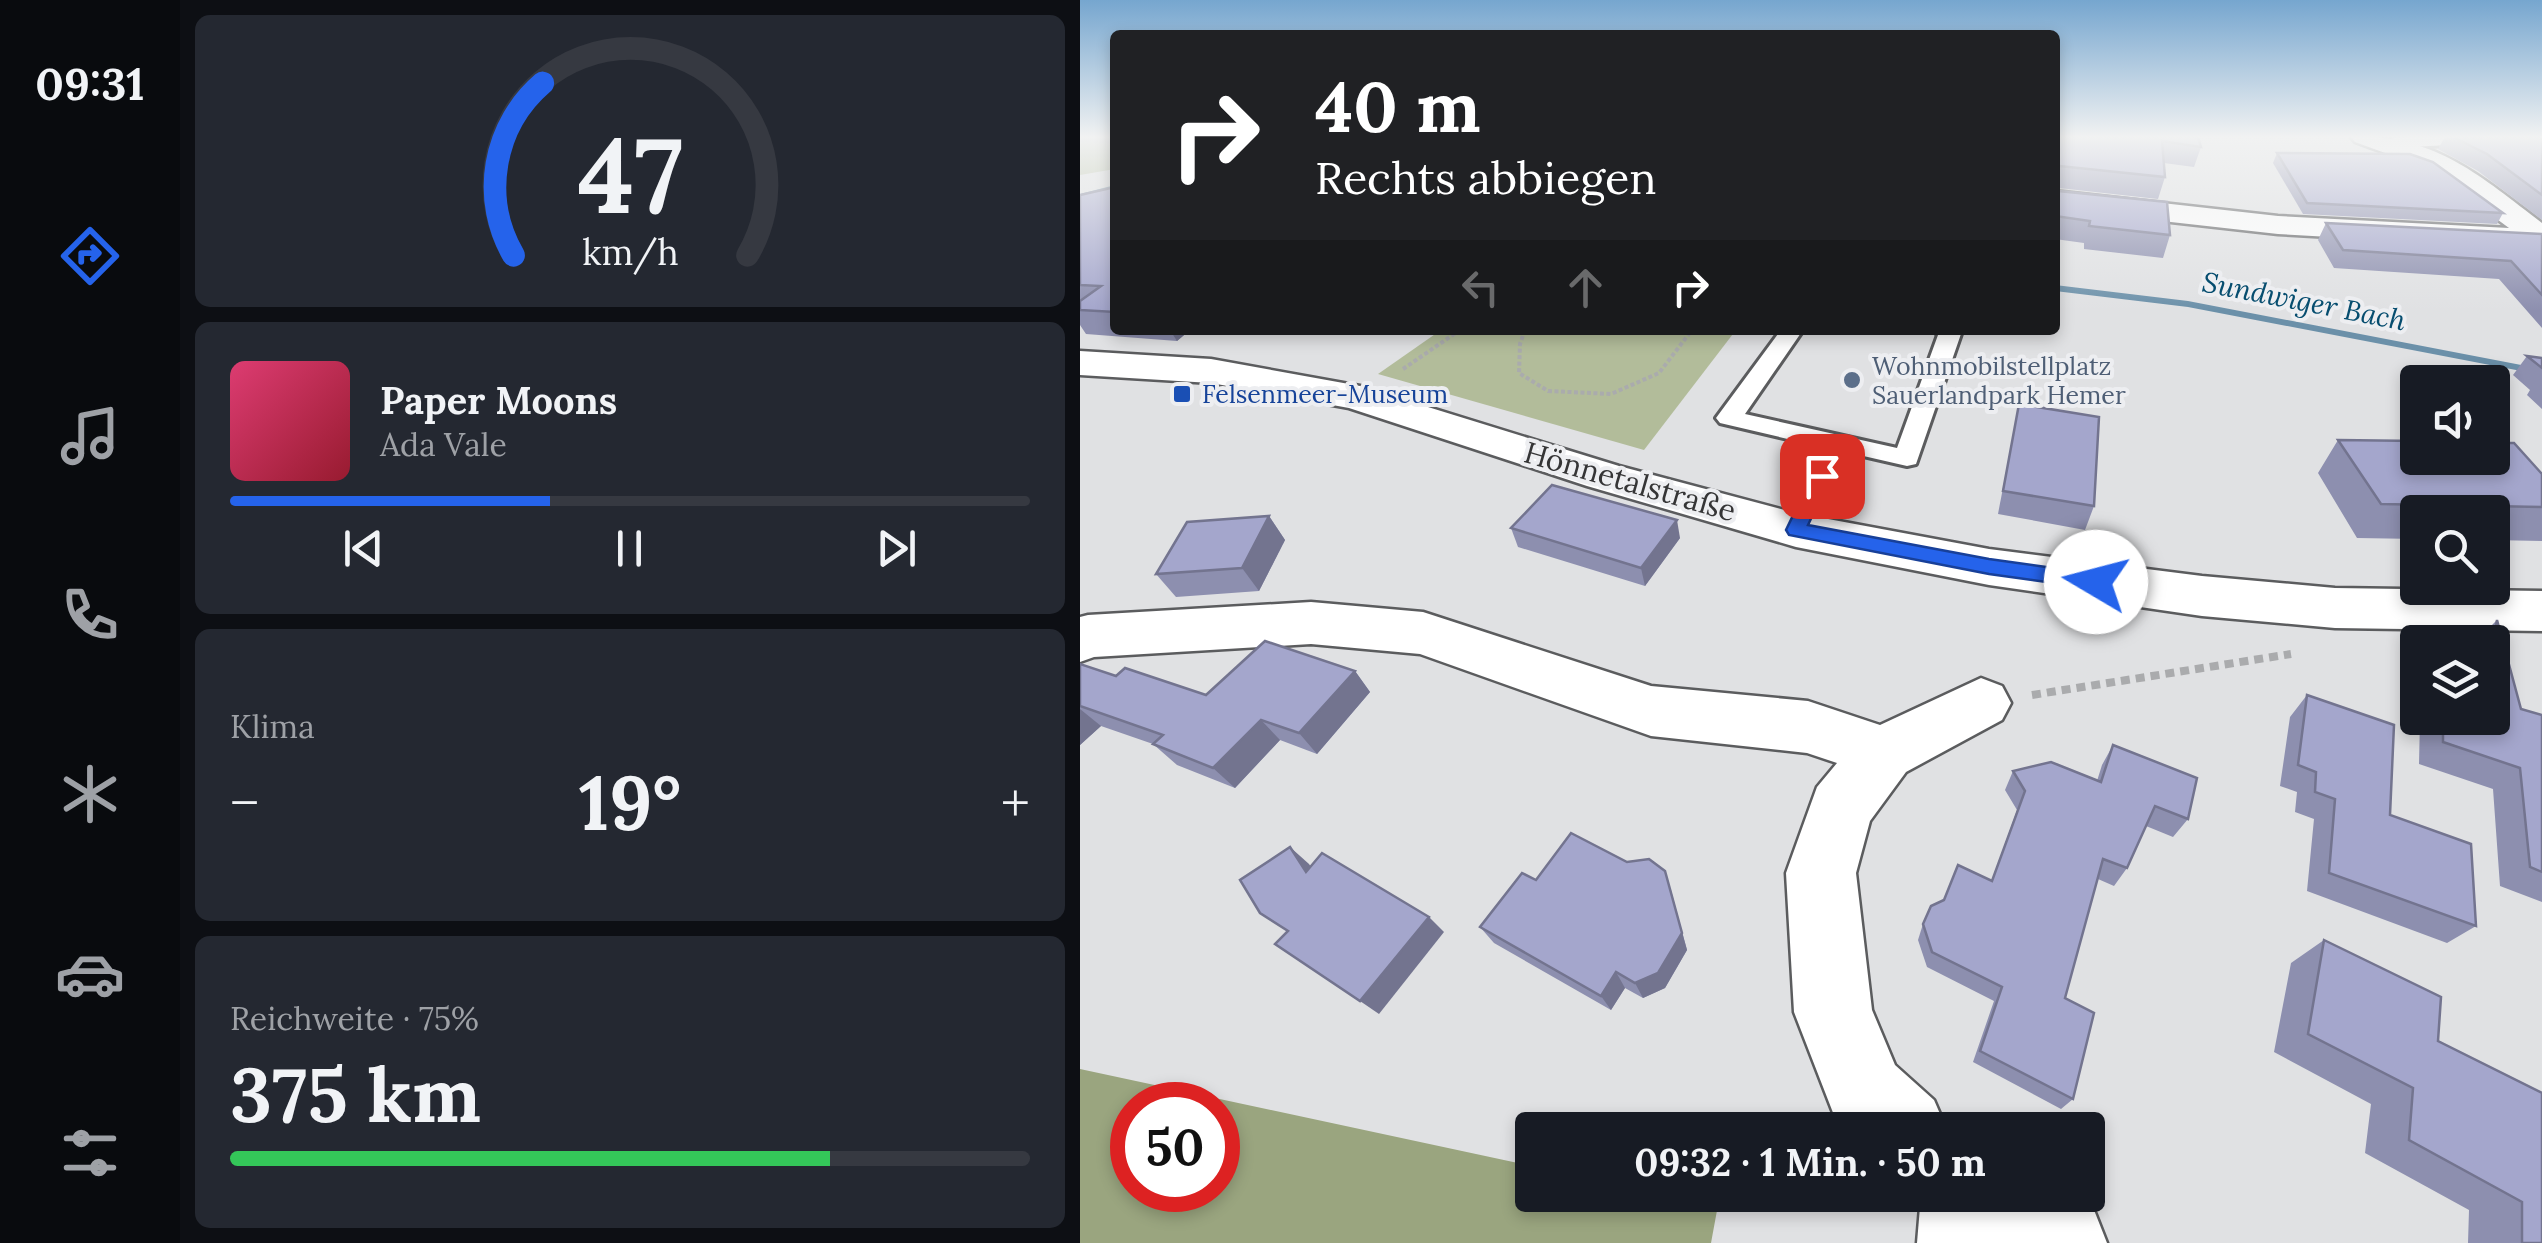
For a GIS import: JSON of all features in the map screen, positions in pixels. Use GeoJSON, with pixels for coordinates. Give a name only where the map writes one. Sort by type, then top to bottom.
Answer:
{"type":"FeatureCollection","features":[{"type":"Feature","properties":{"kind":"street"},"geometry":{"type":"LineString","coordinates":[[2485,195],[2542,238]]}},
{"type":"Feature","properties":{"kind":"street"},"geometry":{"type":"LineString","coordinates":[[2060,201],[2278,225],[2542,238]]}},
{"type":"Feature","properties":{"kind":"street","name":"Hönnetalstraße"},"geometry":{"type":"LineString","coordinates":[[1080,362],[1211,370],[1360,398],[1603,476],[1796,530],[1989,567],[2202,596],[2335,608],[2542,611]]}},
{"type":"Feature","properties":{"kind":"street"},"geometry":{"type":"LineString","coordinates":[[1080,640],[1088,636],[1311,623],[1424,633],[1651,711],[1808,727],[1884,753]]}},
{"type":"Feature","properties":{"kind":"street"},"geometry":{"type":"LineString","coordinates":[[1885,1112],[1866,1094],[1833,1012],[1820,873],[1840,808],[1884,753],[1981,703]]}},
{"type":"Feature","properties":{"kind":"street"},"geometry":{"type":"LineString","coordinates":[[1964,1243],[1965,1212]]}},
{"type":"Feature","properties":{"kind":"street"},"geometry":{"type":"LineString","coordinates":[[2007,1212],[2061,1243]]}},
{"type":"Feature","properties":{"kind":"lane"},"geometry":{"type":"LineString","coordinates":[[1788,335],[1728,418],[1907,458],[1950,335]]}},
{"type":"Feature","properties":{"kind":"lane"},"geometry":{"type":"LineString","coordinates":[[1796,530],[1836,445]]}},
{"type":"Feature","properties":{"kind":"path"},"geometry":{"type":"LineString","coordinates":[[1360,398],[1453,335]]}},
{"type":"Feature","properties":{"kind":"path"},"geometry":{"type":"LineString","coordinates":[[1523,335],[1519,373],[1548,391],[1611,394],[1659,373],[1688,335]]}},
{"type":"Feature","properties":{"kind":"path"},"geometry":{"type":"LineString","coordinates":[[1981,703],[2271,658],[2348,641],[2335,608]]}},
{"type":"Feature","properties":{"kind":"green space"},"geometry":{"type":"Polygon","coordinates":[[[1434,335],[1732,335],[1644,450],[1378,374],[1434,335]]]}},
{"type":"Feature","properties":{"kind":"green space"},"geometry":{"type":"Polygon","coordinates":[[[1080,1069],[1141,1082],[1110,1082],[1110,1212],[1240,1212],[1240,1103],[1515,1162],[1515,1212],[1717,1212],[1711,1243],[1080,1243],[1080,1069]]]}},
{"type":"Feature","properties":{"kind":"building"},"geometry":{"type":"Polygon","coordinates":[[[1080,195],[1110,195],[1110,312],[1080,310],[1080,301],[1101,286],[1080,285],[1080,195]]]}},
{"type":"Feature","properties":{"kind":"building"},"geometry":{"type":"Polygon","coordinates":[[[2060,195],[2167,202],[2170,235],[2089,226],[2090,221],[2060,217],[2060,195]]]}},
{"type":"Feature","properties":{"kind":"building"},"geometry":{"type":"Polygon","coordinates":[[[2302,195],[2478,195],[2503,213],[2307,203],[2302,195]]]}},
{"type":"Feature","properties":{"kind":"building"},"geometry":{"type":"Polygon","coordinates":[[[2326,223],[2542,234],[2542,295],[2511,261],[2343,250],[2326,223]]]}},
{"type":"Feature","properties":{"kind":"building"},"geometry":{"type":"Polygon","coordinates":[[[2527,356],[2542,358],[2542,368],[2527,356]]]}},
{"type":"Feature","properties":{"kind":"building"},"geometry":{"type":"Polygon","coordinates":[[[2019,404],[2099,417],[2094,506],[2003,491],[2019,404]]]}},
{"type":"Feature","properties":{"kind":"building"},"geometry":{"type":"Polygon","coordinates":[[[2338,440],[2400,441],[2400,475],[2510,475],[2510,443],[2514,443],[2542,474],[2542,507],[2510,506],[2510,495],[2400,495],[2400,504],[2381,504],[2338,440]]]}},
{"type":"Feature","properties":{"kind":"building"},"geometry":{"type":"Polygon","coordinates":[[[1552,485],[1677,520],[1641,568],[1511,528],[1552,485]]]}},
{"type":"Feature","properties":{"kind":"building"},"geometry":{"type":"Polygon","coordinates":[[[1269,516],[1242,568],[1156,574],[1187,522],[1269,516]]]}},
{"type":"Feature","properties":{"kind":"building"},"geometry":{"type":"Polygon","coordinates":[[[1265,641],[1355,671],[1299,733],[1261,720],[1213,768],[1153,744],[1163,735],[1080,706],[1080,664],[1116,676],[1125,668],[1206,695],[1265,641]]]}},
{"type":"Feature","properties":{"kind":"building"},"geometry":{"type":"Polygon","coordinates":[[[2510,668],[2521,709],[2542,715],[2542,872],[2530,867],[2520,768],[2443,742],[2443,735],[2510,735],[2510,668]]]}},
{"type":"Feature","properties":{"kind":"building"},"geometry":{"type":"Polygon","coordinates":[[[2307,695],[2394,725],[2390,815],[2471,844],[2476,926],[2329,873],[2335,799],[2315,792],[2316,772],[2298,765],[2307,695]]]}},
{"type":"Feature","properties":{"kind":"building"},"geometry":{"type":"Polygon","coordinates":[[[2113,745],[2197,778],[2188,819],[2155,806],[2127,868],[2103,859],[2065,998],[2094,1013],[2073,1099],[1980,1051],[2002,987],[1932,952],[1923,924],[1931,906],[1944,900],[1958,865],[1992,881],[2025,791],[2013,771],[2051,762],[2101,782],[2113,745]]]}},
{"type":"Feature","properties":{"kind":"building"},"geometry":{"type":"Polygon","coordinates":[[[1571,833],[1627,862],[1649,859],[1665,871],[1682,933],[1658,973],[1635,983],[1616,972],[1601,996],[1480,927],[1522,873],[1536,880],[1571,833]]]}},
{"type":"Feature","properties":{"kind":"building"},"geometry":{"type":"Polygon","coordinates":[[[1290,847],[1306,872],[1322,853],[1429,917],[1360,1001],[1275,944],[1288,931],[1260,913],[1240,880],[1290,847]]]}},
{"type":"Feature","properties":{"kind":"building"},"geometry":{"type":"Polygon","coordinates":[[[2324,940],[2441,997],[2438,1041],[2542,1093],[2542,1243],[2522,1243],[2522,1202],[2409,1140],[2413,1088],[2308,1034],[2324,940]]]}},
{"type":"Feature","properties":{"kind":"waterway","name":"Sundwiger Bach"},"geometry":{"type":"LineString","coordinates":[[2060,289],[2188,304],[2542,372]]}},
{"type":"Feature","properties":{"kind":"place","name":"Wohnmobilstellplatz Sauerlandpark Hemer"},"geometry":{"type":"Point","coordinates":[1852,380]}},
{"type":"Feature","properties":{"kind":"place","name":"Felsenmeer-Museum"},"geometry":{"type":"Point","coordinates":[1182,394]}},
{"type":"Feature","properties":{"kind":"route"},"geometry":{"type":"LineString","coordinates":[[1822,476],[1796,530],[1989,567],[2096,582]]}}]}
